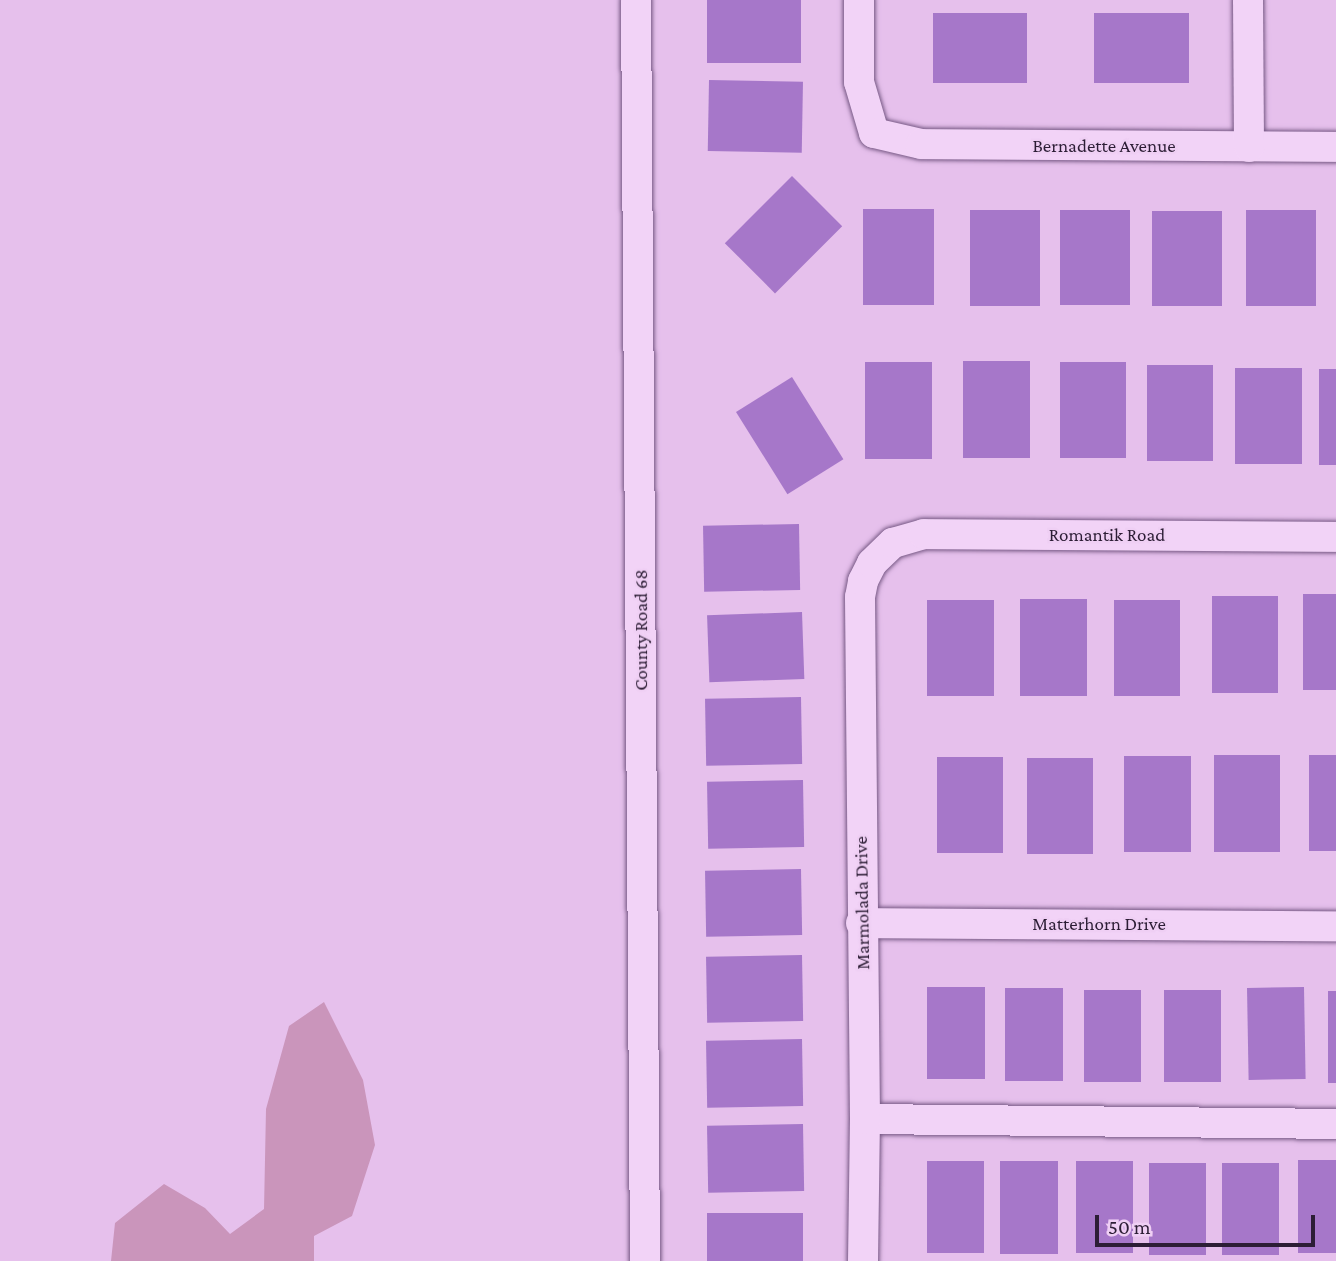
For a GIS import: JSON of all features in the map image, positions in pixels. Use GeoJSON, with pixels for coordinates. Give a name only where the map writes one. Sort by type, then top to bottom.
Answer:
{"type":"FeatureCollection","features":[{"type":"Feature","properties":{"kind":"street","name":"County Road 68"},"geometry":{"type":"LineString","coordinates":[[636,0],[645,1261]]}},
{"type":"Feature","properties":{"kind":"street","name":"Bernadette Avenue"},"geometry":{"type":"LineString","coordinates":[[859,0],[859,82],[874,133],[921,144],[1336,148]]}},
{"type":"Feature","properties":{"kind":"street"},"geometry":{"type":"LineString","coordinates":[[1248,0],[1249,147]]}},
{"type":"Feature","properties":{"kind":"street","name":"Romantik Road"},"geometry":{"type":"LineString","coordinates":[[883,551],[900,540],[924,534],[1336,537]]}},
{"type":"Feature","properties":{"kind":"street","name":"Marmolada Drive"},"geometry":{"type":"LineString","coordinates":[[863,1261],[865,1119],[861,923],[860,597],[868,569],[883,551]]}},
{"type":"Feature","properties":{"kind":"street","name":"Matterhorn Drive"},"geometry":{"type":"LineString","coordinates":[[861,923],[1336,926]]}},
{"type":"Feature","properties":{"kind":"street"},"geometry":{"type":"LineString","coordinates":[[865,1119],[1336,1124]]}},
{"type":"Feature","properties":{"kind":"shaded area"},"geometry":{"type":"Polygon","coordinates":[[[324,1002],[363,1080],[375,1145],[352,1216],[314,1236],[314,1261],[111,1261],[115,1223],[164,1184],[205,1208],[230,1234],[264,1209],[266,1109],[289,1026],[324,1002]]]}},
{"type":"Feature","properties":{"kind":"building"},"geometry":{"type":"Polygon","coordinates":[[[707,0],[801,0],[801,63],[707,63],[707,0]]]}},
{"type":"Feature","properties":{"kind":"building"},"geometry":{"type":"Polygon","coordinates":[[[933,13],[1027,13],[1027,83],[933,83],[933,13]]]}},
{"type":"Feature","properties":{"kind":"building"},"geometry":{"type":"Polygon","coordinates":[[[1094,13],[1189,13],[1189,83],[1094,83],[1094,13]]]}},
{"type":"Feature","properties":{"kind":"building"},"geometry":{"type":"Polygon","coordinates":[[[709,80],[803,82],[802,153],[708,151],[709,80]]]}},
{"type":"Feature","properties":{"kind":"building"},"geometry":{"type":"Polygon","coordinates":[[[792,176],[842,226],[775,293],[725,243],[792,176]]]}},
{"type":"Feature","properties":{"kind":"building"},"geometry":{"type":"Polygon","coordinates":[[[863,209],[934,209],[934,305],[863,305],[863,209]]]}},
{"type":"Feature","properties":{"kind":"building"},"geometry":{"type":"Polygon","coordinates":[[[970,210],[1040,210],[1040,306],[970,306],[970,210]]]}},
{"type":"Feature","properties":{"kind":"building"},"geometry":{"type":"Polygon","coordinates":[[[1060,210],[1130,210],[1130,305],[1060,305],[1060,210]]]}},
{"type":"Feature","properties":{"kind":"building"},"geometry":{"type":"Polygon","coordinates":[[[1246,210],[1316,210],[1316,306],[1246,306],[1246,210]]]}},
{"type":"Feature","properties":{"kind":"building"},"geometry":{"type":"Polygon","coordinates":[[[1152,211],[1222,211],[1222,306],[1152,306],[1152,211]]]}},
{"type":"Feature","properties":{"kind":"building"},"geometry":{"type":"Polygon","coordinates":[[[963,361],[1030,361],[1030,458],[963,458],[963,361]]]}},
{"type":"Feature","properties":{"kind":"building"},"geometry":{"type":"Polygon","coordinates":[[[865,362],[932,362],[932,459],[865,459],[865,362]]]}},
{"type":"Feature","properties":{"kind":"building"},"geometry":{"type":"Polygon","coordinates":[[[1060,362],[1126,362],[1126,458],[1060,458],[1060,362]]]}},
{"type":"Feature","properties":{"kind":"building"},"geometry":{"type":"Polygon","coordinates":[[[1147,365],[1213,365],[1213,461],[1147,461],[1147,365]]]}},
{"type":"Feature","properties":{"kind":"building"},"geometry":{"type":"Polygon","coordinates":[[[1235,368],[1302,368],[1302,464],[1235,464],[1235,368]]]}},
{"type":"Feature","properties":{"kind":"building"},"geometry":{"type":"Polygon","coordinates":[[[1319,369],[1336,369],[1336,465],[1319,465],[1319,369]]]}},
{"type":"Feature","properties":{"kind":"building"},"geometry":{"type":"Polygon","coordinates":[[[792,377],[843,459],[787,494],[736,412],[792,377]]]}},
{"type":"Feature","properties":{"kind":"building"},"geometry":{"type":"Polygon","coordinates":[[[799,524],[800,590],[704,592],[703,526],[799,524]]]}},
{"type":"Feature","properties":{"kind":"building"},"geometry":{"type":"Polygon","coordinates":[[[1303,594],[1336,594],[1336,690],[1303,690],[1303,594]]]}},
{"type":"Feature","properties":{"kind":"building"},"geometry":{"type":"Polygon","coordinates":[[[1212,596],[1278,596],[1278,693],[1212,693],[1212,596]]]}},
{"type":"Feature","properties":{"kind":"building"},"geometry":{"type":"Polygon","coordinates":[[[1020,599],[1087,599],[1087,696],[1020,696],[1020,599]]]}},
{"type":"Feature","properties":{"kind":"building"},"geometry":{"type":"Polygon","coordinates":[[[927,600],[994,600],[994,696],[927,696],[927,600]]]}},
{"type":"Feature","properties":{"kind":"building"},"geometry":{"type":"Polygon","coordinates":[[[1114,600],[1180,600],[1180,696],[1114,696],[1114,600]]]}},
{"type":"Feature","properties":{"kind":"building"},"geometry":{"type":"Polygon","coordinates":[[[802,612],[804,679],[709,682],[707,615],[802,612]]]}},
{"type":"Feature","properties":{"kind":"building"},"geometry":{"type":"Polygon","coordinates":[[[801,697],[802,764],[706,766],[705,699],[801,697]]]}},
{"type":"Feature","properties":{"kind":"building"},"geometry":{"type":"Polygon","coordinates":[[[1214,755],[1280,755],[1280,852],[1214,852],[1214,755]]]}},
{"type":"Feature","properties":{"kind":"building"},"geometry":{"type":"Polygon","coordinates":[[[1309,755],[1336,755],[1336,851],[1309,851],[1309,755]]]}},
{"type":"Feature","properties":{"kind":"building"},"geometry":{"type":"Polygon","coordinates":[[[1124,756],[1191,756],[1191,852],[1124,852],[1124,756]]]}},
{"type":"Feature","properties":{"kind":"building"},"geometry":{"type":"Polygon","coordinates":[[[937,757],[1003,757],[1003,853],[937,853],[937,757]]]}},
{"type":"Feature","properties":{"kind":"building"},"geometry":{"type":"Polygon","coordinates":[[[1027,758],[1093,758],[1093,854],[1027,854],[1027,758]]]}},
{"type":"Feature","properties":{"kind":"building"},"geometry":{"type":"Polygon","coordinates":[[[803,780],[804,847],[708,849],[707,782],[803,780]]]}},
{"type":"Feature","properties":{"kind":"building"},"geometry":{"type":"Polygon","coordinates":[[[801,869],[802,935],[706,937],[705,871],[801,869]]]}},
{"type":"Feature","properties":{"kind":"building"},"geometry":{"type":"Polygon","coordinates":[[[802,955],[803,1021],[707,1023],[706,957],[802,955]]]}},
{"type":"Feature","properties":{"kind":"building"},"geometry":{"type":"Polygon","coordinates":[[[927,987],[985,987],[985,1079],[927,1079],[927,987]]]}},
{"type":"Feature","properties":{"kind":"building"},"geometry":{"type":"Polygon","coordinates":[[[1304,987],[1306,1079],[1249,1080],[1247,988],[1304,987]]]}},
{"type":"Feature","properties":{"kind":"building"},"geometry":{"type":"Polygon","coordinates":[[[1005,988],[1063,988],[1063,1081],[1005,1081],[1005,988]]]}},
{"type":"Feature","properties":{"kind":"building"},"geometry":{"type":"Polygon","coordinates":[[[1084,990],[1141,990],[1141,1082],[1084,1082],[1084,990]]]}},
{"type":"Feature","properties":{"kind":"building"},"geometry":{"type":"Polygon","coordinates":[[[1164,990],[1221,990],[1221,1082],[1164,1082],[1164,990]]]}},
{"type":"Feature","properties":{"kind":"building"},"geometry":{"type":"Polygon","coordinates":[[[1328,991],[1336,991],[1336,1083],[1328,1083],[1328,991]]]}},
{"type":"Feature","properties":{"kind":"building"},"geometry":{"type":"Polygon","coordinates":[[[802,1039],[803,1106],[707,1108],[706,1041],[802,1039]]]}},
{"type":"Feature","properties":{"kind":"building"},"geometry":{"type":"Polygon","coordinates":[[[803,1124],[804,1191],[708,1193],[707,1126],[803,1124]]]}},
{"type":"Feature","properties":{"kind":"building"},"geometry":{"type":"Polygon","coordinates":[[[1298,1160],[1336,1160],[1336,1253],[1298,1253],[1298,1160]]]}},
{"type":"Feature","properties":{"kind":"building"},"geometry":{"type":"Polygon","coordinates":[[[927,1161],[984,1161],[984,1253],[927,1253],[927,1161]]]}},
{"type":"Feature","properties":{"kind":"building"},"geometry":{"type":"Polygon","coordinates":[[[1000,1161],[1058,1161],[1058,1254],[1000,1254],[1000,1161]]]}},
{"type":"Feature","properties":{"kind":"building"},"geometry":{"type":"Polygon","coordinates":[[[1076,1161],[1133,1161],[1133,1253],[1076,1253],[1076,1161]]]}},
{"type":"Feature","properties":{"kind":"building"},"geometry":{"type":"Polygon","coordinates":[[[1149,1163],[1206,1163],[1206,1255],[1149,1255],[1149,1163]]]}},
{"type":"Feature","properties":{"kind":"building"},"geometry":{"type":"Polygon","coordinates":[[[1222,1163],[1279,1163],[1279,1255],[1222,1255],[1222,1163]]]}},
{"type":"Feature","properties":{"kind":"building"},"geometry":{"type":"Polygon","coordinates":[[[707,1213],[803,1213],[803,1261],[707,1261],[707,1213]]]}}]}
